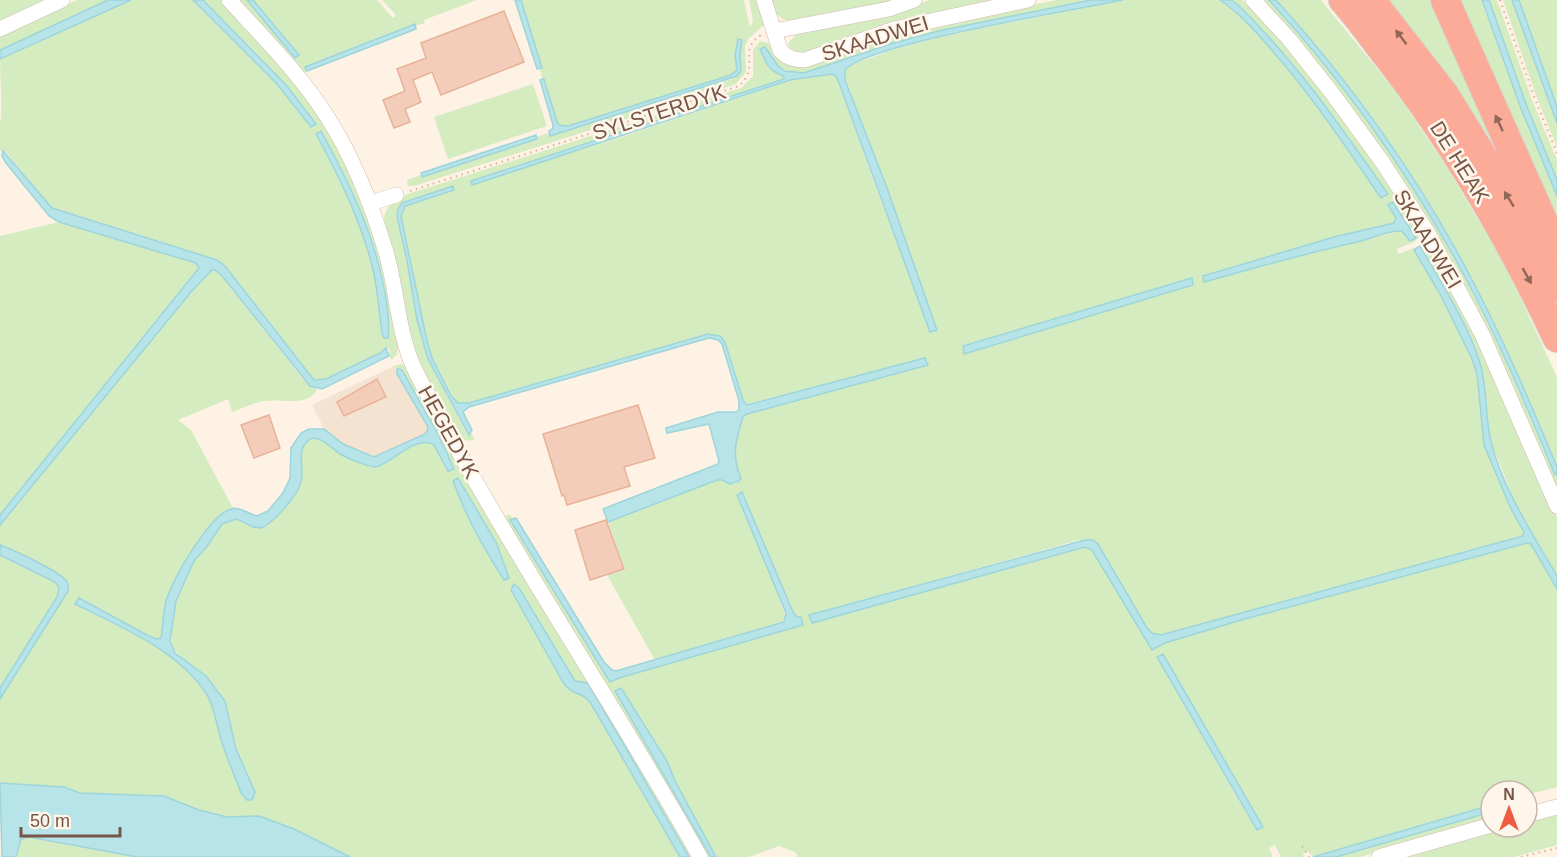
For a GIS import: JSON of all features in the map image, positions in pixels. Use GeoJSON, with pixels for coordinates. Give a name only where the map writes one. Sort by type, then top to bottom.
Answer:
{"type":"FeatureCollection","features":[{"type":"Feature","properties":{"kind":"highway"},"geometry":{"type":"LineString","coordinates":[[1328,0],[1420,100]]}},
{"type":"Feature","properties":{"kind":"highway","name":"DE HEAK"},"geometry":{"type":"LineString","coordinates":[[1343,0],[1420,100],[1495,217],[1532,285],[1557,338]]}},
{"type":"Feature","properties":{"kind":"highway","name":"DE HEAK"},"geometry":{"type":"LineString","coordinates":[[1371,0],[1445,95],[1527,228],[1557,288]]}},
{"type":"Feature","properties":{"kind":"highway"},"geometry":{"type":"LineString","coordinates":[[1444,0],[1557,254]]}},
{"type":"Feature","properties":{"kind":"street"},"geometry":{"type":"LineString","coordinates":[[0,29],[62,0]]}},
{"type":"Feature","properties":{"kind":"street","name":"HEGEDYK"},"geometry":{"type":"LineString","coordinates":[[230,0],[291,70],[327,116],[348,152],[371,204],[390,264],[404,339],[417,374],[484,496],[631,736],[700,857]]}},
{"type":"Feature","properties":{"kind":"street"},"geometry":{"type":"LineString","coordinates":[[764,0],[774,30],[889,9],[914,0]]}},
{"type":"Feature","properties":{"kind":"street","name":"SKAADWEI"},"geometry":{"type":"LineString","coordinates":[[774,30],[780,50],[784,55],[796,60],[805,60],[894,29],[1028,0]]}},
{"type":"Feature","properties":{"kind":"street","name":"SKAADWEI"},"geometry":{"type":"LineString","coordinates":[[1253,0],[1289,39],[1332,93],[1383,163],[1428,233],[1482,334],[1557,506]]}},
{"type":"Feature","properties":{"kind":"street"},"geometry":{"type":"LineString","coordinates":[[371,204],[396,195]]}},
{"type":"Feature","properties":{"kind":"street"},"geometry":{"type":"LineString","coordinates":[[1539,812],[1557,807]]}},
{"type":"Feature","properties":{"kind":"street"},"geometry":{"type":"LineString","coordinates":[[1378,857],[1479,828]]}},
{"type":"Feature","properties":{"kind":"path"},"geometry":{"type":"LineString","coordinates":[[1500,0],[1557,153]]}},
{"type":"Feature","properties":{"kind":"path","name":"SYLSTERDYK"},"geometry":{"type":"LineString","coordinates":[[396,195],[739,86],[747,79],[750,71],[749,52],[753,41],[774,30]]}},
{"type":"Feature","properties":{"kind":"path"},"geometry":{"type":"LineString","coordinates":[[1302,846],[1309,857]]}},
{"type":"Feature","properties":{"kind":"path"},"geometry":{"type":"LineString","coordinates":[[1521,857],[1557,848]]}},
{"type":"Feature","properties":{"kind":"shaded area"},"geometry":{"type":"Polygon","coordinates":[[[394,366],[427,425],[428,430],[425,434],[374,457],[343,444],[324,429],[312,405],[394,366]]]}},
{"type":"Feature","properties":{"kind":"green space"},"geometry":{"type":"Polygon","coordinates":[[[0,0],[49,0],[0,23],[0,0]]]}},
{"type":"Feature","properties":{"kind":"green space"},"geometry":{"type":"Polygon","coordinates":[[[77,0],[108,0],[0,50],[0,35],[77,0]]]}},
{"type":"Feature","properties":{"kind":"green space"},"geometry":{"type":"Polygon","coordinates":[[[131,0],[193,0],[277,84],[311,126],[287,86],[203,0],[222,0],[322,118],[367,205],[397,325],[397,354],[392,360],[389,356],[390,350],[386,348],[326,379],[314,380],[225,265],[217,260],[47,205],[7,153],[0,151],[0,59],[131,0]],[[321,132],[316,135],[342,185],[363,237],[377,288],[382,333],[387,311],[380,266],[364,218],[321,132]]]}},
{"type":"Feature","properties":{"kind":"green space"},"geometry":{"type":"Polygon","coordinates":[[[237,0],[247,0],[299,55],[253,0],[377,0],[393,18],[396,15],[382,0],[477,0],[424,20],[425,23],[415,26],[414,24],[305,67],[307,71],[302,74],[237,0]]]}},
{"type":"Feature","properties":{"kind":"green space"},"geometry":{"type":"Polygon","coordinates":[[[521,0],[744,0],[750,28],[753,20],[749,0],[758,0],[764,25],[749,38],[745,46],[746,72],[736,84],[408,186],[407,180],[421,175],[422,177],[537,139],[536,137],[549,133],[551,135],[737,76],[742,40],[735,55],[737,70],[731,75],[568,126],[559,125],[545,79],[542,79],[540,68],[542,67],[521,0]]]}},
{"type":"Feature","properties":{"kind":"green space"},"geometry":{"type":"Polygon","coordinates":[[[770,0],[897,0],[787,21],[775,11],[770,0]]]}},
{"type":"Feature","properties":{"kind":"green space"},"geometry":{"type":"Polygon","coordinates":[[[930,0],[998,0],[920,16],[800,54],[789,47],[788,43],[799,32],[885,14],[930,0]]]}},
{"type":"Feature","properties":{"kind":"green space"},"geometry":{"type":"Polygon","coordinates":[[[1057,0],[1091,0],[943,30],[804,73],[780,67],[765,47],[760,49],[767,64],[785,79],[472,184],[625,136],[790,80],[832,74],[836,76],[839,83],[931,332],[936,330],[844,74],[848,66],[895,49],[944,36],[1123,0],[1220,0],[1251,27],[1293,76],[1380,197],[1387,194],[1294,65],[1258,25],[1231,0],[1242,0],[1251,6],[1297,58],[1382,171],[1421,235],[1414,242],[1397,249],[1398,254],[1422,245],[1427,245],[1477,337],[1557,517],[1557,576],[1516,504],[1491,443],[1478,357],[1446,291],[1420,247],[1415,250],[1472,359],[1477,374],[1484,445],[1510,507],[1524,532],[1523,536],[1161,635],[1152,633],[1147,628],[1098,544],[1079,540],[810,615],[812,623],[1085,547],[1092,550],[1152,650],[1164,643],[1241,620],[1527,543],[1531,544],[1557,589],[1557,787],[1539,792],[1539,779],[1479,779],[1479,809],[1313,857],[1308,851],[1303,853],[1304,857],[1281,857],[1275,845],[1269,848],[1273,857],[798,857],[795,852],[779,846],[749,857],[716,857],[675,781],[667,761],[616,691],[711,857],[706,857],[503,518],[509,514],[513,519],[510,521],[610,682],[802,625],[801,617],[797,618],[793,612],[743,493],[786,618],[779,625],[655,660],[607,575],[625,570],[608,522],[717,480],[735,484],[741,478],[735,453],[736,440],[743,417],[747,414],[927,365],[928,361],[925,359],[747,404],[743,400],[725,342],[714,334],[469,403],[458,403],[451,396],[432,358],[401,216],[405,206],[454,190],[452,186],[409,200],[398,209],[400,231],[423,342],[448,398],[468,435],[471,433],[475,440],[460,441],[417,363],[384,216],[391,204],[408,194],[741,88],[753,76],[753,50],[760,41],[768,43],[781,61],[793,65],[914,29],[1057,0]],[[1388,206],[1396,218],[1394,223],[1334,237],[1203,276],[1204,282],[1336,245],[1396,231],[1402,231],[1415,238],[1388,206]],[[1192,279],[963,346],[964,354],[1193,285],[1192,279]],[[1163,655],[1157,658],[1256,830],[1262,827],[1163,655]]]}},
{"type":"Feature","properties":{"kind":"green space"},"geometry":{"type":"Polygon","coordinates":[[[1261,0],[1269,0],[1325,64],[1377,133],[1424,205],[1466,279],[1501,351],[1555,474],[1557,474],[1557,491],[1441,242],[1261,0]]]}},
{"type":"Feature","properties":{"kind":"green space"},"geometry":{"type":"Polygon","coordinates":[[[1276,0],[1321,0],[1396,92],[1448,169],[1499,255],[1557,377],[1557,467],[1494,323],[1429,203],[1356,97],[1276,0]]]}},
{"type":"Feature","properties":{"kind":"green space"},"geometry":{"type":"Polygon","coordinates":[[[1384,0],[1438,0],[1532,207],[1384,0]]]}},
{"type":"Feature","properties":{"kind":"green space"},"geometry":{"type":"Polygon","coordinates":[[[1449,0],[1481,0],[1520,106],[1557,196],[1557,240],[1449,0]]]}},
{"type":"Feature","properties":{"kind":"green space"},"geometry":{"type":"Polygon","coordinates":[[[1489,0],[1497,0],[1532,100],[1557,160],[1557,180],[1526,104],[1489,0]]]}},
{"type":"Feature","properties":{"kind":"green space"},"geometry":{"type":"Polygon","coordinates":[[[1503,0],[1512,0],[1557,123],[1557,147],[1537,98],[1503,0]]]}},
{"type":"Feature","properties":{"kind":"green space"},"geometry":{"type":"Polygon","coordinates":[[[1519,0],[1557,0],[1557,107],[1552,94],[1519,0]]]}},
{"type":"Feature","properties":{"kind":"green space"},"geometry":{"type":"Polygon","coordinates":[[[533,84],[547,126],[448,159],[434,117],[533,84]]]}},
{"type":"Feature","properties":{"kind":"green space"},"geometry":{"type":"Polygon","coordinates":[[[59,222],[196,263],[199,268],[0,515],[0,236],[59,222]]]}},
{"type":"Feature","properties":{"kind":"green space"},"geometry":{"type":"Polygon","coordinates":[[[212,269],[215,270],[223,277],[302,378],[317,389],[313,395],[301,400],[264,401],[232,412],[228,399],[178,420],[191,430],[233,508],[223,514],[203,535],[177,577],[167,601],[161,638],[156,639],[147,635],[79,598],[75,605],[129,631],[164,652],[194,678],[211,702],[224,748],[241,793],[255,792],[236,749],[231,733],[230,718],[188,663],[172,648],[171,624],[176,601],[194,561],[222,524],[237,519],[247,525],[267,526],[280,514],[298,490],[301,476],[301,454],[306,442],[312,438],[320,439],[342,455],[373,467],[412,446],[428,443],[434,445],[447,471],[454,469],[439,436],[402,370],[397,370],[394,366],[402,364],[407,367],[694,857],[689,857],[668,820],[579,682],[575,682],[517,585],[511,590],[563,682],[590,702],[680,857],[350,857],[294,829],[259,816],[227,817],[199,810],[164,796],[80,793],[64,787],[0,783],[0,699],[68,591],[68,586],[0,545],[0,525],[212,269]],[[459,478],[453,481],[463,507],[504,580],[505,564],[497,544],[459,478]]]}},
{"type":"Feature","properties":{"kind":"green space"},"geometry":{"type":"Polygon","coordinates":[[[0,555],[55,582],[59,587],[57,597],[0,688],[0,555]]]}},
{"type":"Feature","properties":{"kind":"green space"},"geometry":{"type":"Polygon","coordinates":[[[1557,813],[1557,845],[1514,857],[1399,857],[1479,835],[1479,839],[1539,839],[1539,818],[1557,813]]]}},
{"type":"Feature","properties":{"kind":"green space"},"geometry":{"type":"Polygon","coordinates":[[[1479,815],[1479,823],[1360,857],[1336,857],[1479,815]]]}},
{"type":"Feature","properties":{"kind":"green space"},"geometry":{"type":"Polygon","coordinates":[[[29,837],[137,857],[16,857],[21,839],[29,837]]]}},
{"type":"Feature","properties":{"kind":"water"},"geometry":{"type":"Polygon","coordinates":[[[108,0],[131,0],[0,59],[0,50],[108,0]]]}},
{"type":"Feature","properties":{"kind":"water"},"geometry":{"type":"Polygon","coordinates":[[[193,0],[203,0],[287,86],[316,124],[311,127],[277,84],[193,0]]]}},
{"type":"Feature","properties":{"kind":"water"},"geometry":{"type":"Polygon","coordinates":[[[247,0],[253,0],[299,55],[295,58],[247,0]]]}},
{"type":"Feature","properties":{"kind":"water"},"geometry":{"type":"Polygon","coordinates":[[[515,0],[521,0],[542,68],[537,69],[515,0]]]}},
{"type":"Feature","properties":{"kind":"water"},"geometry":{"type":"Polygon","coordinates":[[[1091,0],[1123,0],[1021,19],[891,49],[861,60],[845,70],[845,80],[887,188],[937,330],[930,332],[839,83],[836,76],[832,74],[790,80],[472,185],[471,181],[784,79],[767,64],[760,49],[765,47],[778,66],[785,71],[804,73],[893,43],[943,30],[1091,0]]]}},
{"type":"Feature","properties":{"kind":"water"},"geometry":{"type":"Polygon","coordinates":[[[1220,0],[1231,0],[1237,4],[1279,48],[1317,95],[1388,194],[1381,198],[1304,89],[1250,26],[1220,0]]]}},
{"type":"Feature","properties":{"kind":"water"},"geometry":{"type":"Polygon","coordinates":[[[1269,0],[1276,0],[1330,64],[1382,132],[1429,203],[1494,323],[1547,443],[1557,467],[1557,474],[1555,475],[1489,324],[1444,238],[1399,167],[1350,98],[1269,0]]]}},
{"type":"Feature","properties":{"kind":"water"},"geometry":{"type":"Polygon","coordinates":[[[1482,0],[1489,0],[1526,104],[1557,180],[1557,196],[1520,106],[1482,0]]]}},
{"type":"Feature","properties":{"kind":"water"},"geometry":{"type":"Polygon","coordinates":[[[1512,0],[1519,0],[1557,107],[1557,123],[1512,0]]]}},
{"type":"Feature","properties":{"kind":"water"},"geometry":{"type":"Polygon","coordinates":[[[415,24],[416,29],[307,71],[305,67],[415,24]]]}},
{"type":"Feature","properties":{"kind":"water"},"geometry":{"type":"Polygon","coordinates":[[[738,39],[742,40],[741,71],[737,76],[550,136],[549,131],[553,125],[540,80],[544,79],[557,122],[559,125],[568,126],[731,75],[737,70],[735,55],[738,39]]]}},
{"type":"Feature","properties":{"kind":"water"},"geometry":{"type":"Polygon","coordinates":[[[321,131],[353,194],[371,237],[387,306],[388,338],[384,338],[382,333],[377,289],[364,238],[342,185],[316,134],[321,131]]]}},
{"type":"Feature","properties":{"kind":"water"},"geometry":{"type":"Polygon","coordinates":[[[536,135],[537,139],[422,177],[421,173],[536,135]]]}},
{"type":"Feature","properties":{"kind":"water"},"geometry":{"type":"Polygon","coordinates":[[[3,151],[52,208],[217,260],[225,266],[314,380],[326,379],[386,348],[389,356],[322,389],[310,386],[223,277],[212,270],[191,292],[0,525],[0,515],[199,268],[196,263],[59,222],[49,216],[6,163],[2,156],[3,151]]]}},
{"type":"Feature","properties":{"kind":"water"},"geometry":{"type":"Polygon","coordinates":[[[453,186],[454,190],[405,206],[401,216],[432,358],[451,396],[458,403],[469,403],[708,334],[720,336],[725,342],[743,400],[747,405],[925,358],[928,365],[747,414],[743,417],[738,433],[735,455],[741,478],[739,481],[730,484],[717,480],[608,522],[603,509],[718,464],[709,424],[667,433],[666,428],[718,412],[737,412],[739,409],[739,401],[722,344],[718,340],[709,338],[469,407],[463,412],[472,430],[469,435],[428,359],[417,320],[397,216],[402,203],[453,186]]]}},
{"type":"Feature","properties":{"kind":"water"},"geometry":{"type":"Polygon","coordinates":[[[1393,202],[1416,238],[1410,241],[1402,231],[1390,232],[1204,282],[1203,276],[1334,237],[1394,223],[1396,218],[1388,205],[1393,202]]]}},
{"type":"Feature","properties":{"kind":"water"},"geometry":{"type":"Polygon","coordinates":[[[1420,246],[1468,331],[1474,346],[1482,370],[1489,431],[1496,458],[1510,493],[1557,576],[1557,589],[1531,544],[1527,543],[1241,620],[1165,643],[1152,650],[1092,550],[1085,547],[812,623],[809,615],[1085,540],[1093,540],[1098,544],[1147,628],[1152,633],[1161,635],[1523,536],[1524,532],[1510,507],[1484,445],[1477,374],[1472,359],[1440,294],[1414,250],[1420,246]]]}},
{"type":"Feature","properties":{"kind":"water"},"geometry":{"type":"Polygon","coordinates":[[[1192,278],[1193,285],[964,354],[963,346],[1192,278]]]}},
{"type":"Feature","properties":{"kind":"water"},"geometry":{"type":"Polygon","coordinates":[[[397,369],[402,370],[439,436],[454,469],[448,471],[434,445],[427,443],[419,443],[375,467],[340,454],[323,441],[312,438],[303,446],[302,476],[299,488],[284,508],[272,521],[261,528],[253,527],[237,519],[222,524],[194,561],[176,601],[170,641],[175,653],[206,676],[225,701],[236,749],[255,792],[252,800],[247,800],[241,793],[226,755],[211,702],[194,677],[146,641],[75,604],[79,598],[147,635],[156,639],[161,638],[166,601],[193,549],[213,523],[231,509],[241,509],[257,516],[268,511],[283,493],[290,478],[291,448],[301,433],[309,429],[324,429],[343,444],[374,457],[425,434],[428,430],[427,425],[397,374],[397,369]]]}},
{"type":"Feature","properties":{"kind":"water"},"geometry":{"type":"Polygon","coordinates":[[[458,478],[497,544],[509,578],[504,580],[476,532],[453,481],[458,478]]]}},
{"type":"Feature","properties":{"kind":"water"},"geometry":{"type":"Polygon","coordinates":[[[742,492],[793,612],[797,617],[801,617],[803,625],[610,682],[510,520],[516,518],[604,662],[616,671],[784,622],[786,613],[737,495],[742,492]]]}},
{"type":"Feature","properties":{"kind":"water"},"geometry":{"type":"Polygon","coordinates":[[[0,545],[36,561],[63,577],[67,582],[68,591],[0,699],[0,688],[57,597],[59,587],[55,582],[0,555],[0,545]]]}},
{"type":"Feature","properties":{"kind":"water"},"geometry":{"type":"Polygon","coordinates":[[[514,584],[519,588],[575,681],[588,683],[689,857],[680,857],[590,702],[584,696],[570,690],[563,682],[511,590],[514,584]]]}},
{"type":"Feature","properties":{"kind":"water"},"geometry":{"type":"Polygon","coordinates":[[[1163,654],[1263,827],[1257,830],[1157,657],[1163,654]]]}},
{"type":"Feature","properties":{"kind":"water"},"geometry":{"type":"Polygon","coordinates":[[[621,688],[667,761],[675,781],[716,857],[711,857],[615,691],[621,688]]]}},
{"type":"Feature","properties":{"kind":"water"},"geometry":{"type":"Polygon","coordinates":[[[0,783],[64,787],[80,793],[164,796],[199,810],[227,817],[259,816],[294,829],[350,857],[137,857],[29,837],[21,839],[16,857],[2,857],[0,783]]]}},
{"type":"Feature","properties":{"kind":"water"},"geometry":{"type":"Polygon","coordinates":[[[1479,809],[1479,815],[1336,857],[1313,857],[1479,809]]]}},
{"type":"Feature","properties":{"kind":"building"},"geometry":{"type":"Polygon","coordinates":[[[504,11],[524,62],[441,95],[432,72],[413,80],[421,102],[405,109],[410,122],[394,128],[383,100],[405,91],[397,69],[426,58],[421,43],[504,11]]]}},
{"type":"Feature","properties":{"kind":"building"},"geometry":{"type":"Polygon","coordinates":[[[377,379],[386,397],[344,416],[337,402],[377,379]]]}},
{"type":"Feature","properties":{"kind":"building"},"geometry":{"type":"Polygon","coordinates":[[[638,405],[655,458],[624,467],[630,486],[567,505],[564,495],[562,496],[543,434],[638,405]]]}},
{"type":"Feature","properties":{"kind":"building"},"geometry":{"type":"Polygon","coordinates":[[[269,415],[280,448],[254,458],[241,425],[269,415]]]}},
{"type":"Feature","properties":{"kind":"building"},"geometry":{"type":"Polygon","coordinates":[[[606,520],[624,569],[590,580],[575,530],[606,520]]]}}]}
